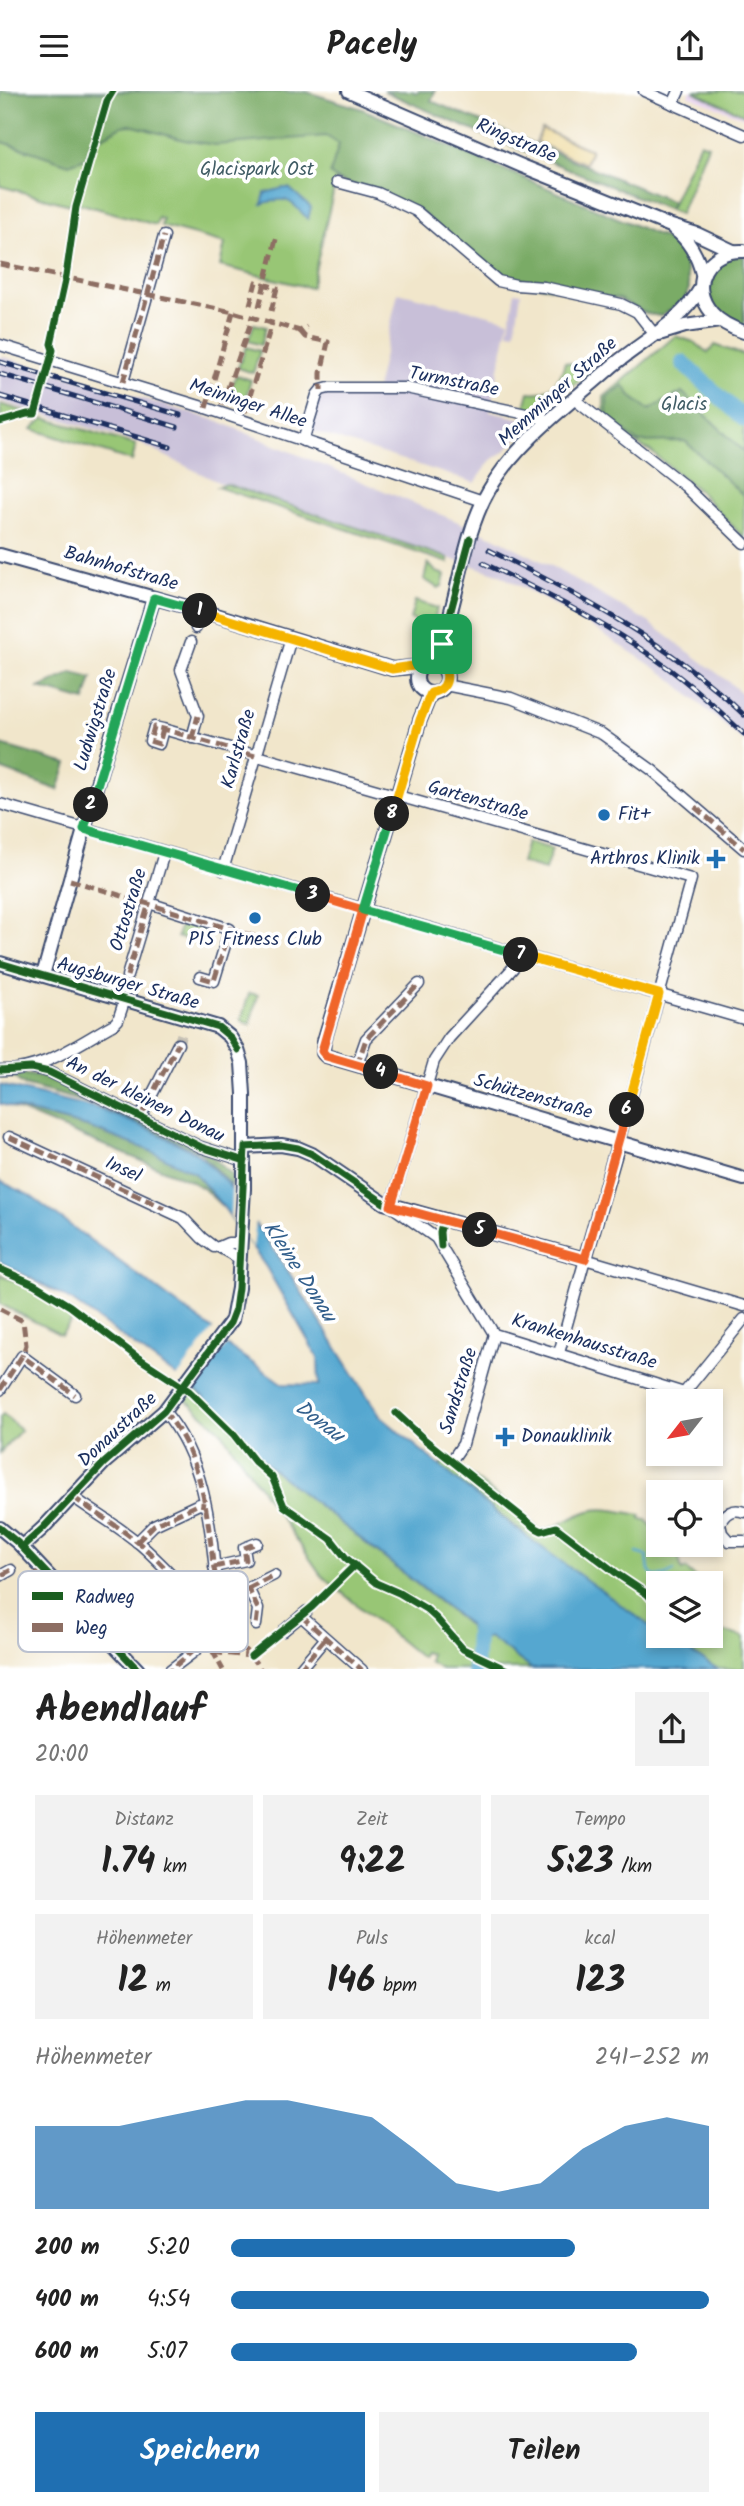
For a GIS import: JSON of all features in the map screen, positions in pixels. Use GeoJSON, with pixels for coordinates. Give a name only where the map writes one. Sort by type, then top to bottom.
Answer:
{"type":"FeatureCollection","features":[{"type":"Feature","properties":{"kind":"street","name":"Ringstraße"},"geometry":{"type":"LineString","coordinates":[[349,91],[522,166],[738,251]]}},
{"type":"Feature","properties":{"kind":"street"},"geometry":{"type":"LineString","coordinates":[[644,91],[744,135]]}},
{"type":"Feature","properties":{"kind":"street"},"geometry":{"type":"LineString","coordinates":[[673,104],[679,91]]}},
{"type":"Feature","properties":{"kind":"street"},"geometry":{"type":"LineString","coordinates":[[337,182],[378,193],[416,211],[498,281],[544,287],[621,304],[638,312],[655,335]]}},
{"type":"Feature","properties":{"kind":"street","name":"Ringstraße"},"geometry":{"type":"LineString","coordinates":[[668,225],[685,239],[697,257],[702,274]]}},
{"type":"Feature","properties":{"kind":"street"},"geometry":{"type":"LineString","coordinates":[[124,382],[164,236]]}},
{"type":"Feature","properties":{"kind":"street"},"geometry":{"type":"LineString","coordinates":[[738,251],[712,260],[702,274],[701,289],[711,312],[720,321],[744,332]]}},
{"type":"Feature","properties":{"kind":"street","name":"Memminger Straße"},"geometry":{"type":"LineString","coordinates":[[432,664],[442,644],[483,501],[496,480],[516,454],[549,421],[619,360],[655,335],[691,304],[701,289]]}},
{"type":"Feature","properties":{"kind":"street","name":"Memminger Straße"},"geometry":{"type":"LineString","coordinates":[[655,335],[685,326],[720,321]]}},
{"type":"Feature","properties":{"kind":"street","name":"Meininger Allee"},"geometry":{"type":"LineString","coordinates":[[0,345],[124,382],[483,501]]}},
{"type":"Feature","properties":{"kind":"street","name":"Turmstraße"},"geometry":{"type":"LineString","coordinates":[[303,441],[317,395],[321,390],[329,388],[406,388],[549,421]]}},
{"type":"Feature","properties":{"kind":"street"},"geometry":{"type":"LineString","coordinates":[[575,400],[685,487],[744,543]]}},
{"type":"Feature","properties":{"kind":"street","name":"Bahnhofstraße"},"geometry":{"type":"LineString","coordinates":[[0,555],[201,611],[392,669],[432,664]]}},
{"type":"Feature","properties":{"kind":"street","name":"Ludwigstraße"},"geometry":{"type":"LineString","coordinates":[[43,975],[154,598]]}},
{"type":"Feature","properties":{"kind":"street"},"geometry":{"type":"LineString","coordinates":[[196,628],[201,611]]}},
{"type":"Feature","properties":{"kind":"street","name":"Karlstraße"},"geometry":{"type":"LineString","coordinates":[[223,870],[291,638]]}},
{"type":"Feature","properties":{"kind":"street"},"geometry":{"type":"LineString","coordinates":[[191,642],[181,670],[198,716],[192,737]]}},
{"type":"Feature","properties":{"kind":"street"},"geometry":{"type":"LineString","coordinates":[[363,910],[420,720],[425,690],[417,676],[432,664],[446,671],[450,684]]}},
{"type":"Feature","properties":{"kind":"street","name":"Bahnhofstraße"},"geometry":{"type":"LineString","coordinates":[[392,669],[402,678],[425,690]]}},
{"type":"Feature","properties":{"kind":"street"},"geometry":{"type":"LineString","coordinates":[[425,690],[441,690],[450,684],[511,698],[602,734],[652,770],[744,849]]}},
{"type":"Feature","properties":{"kind":"street","name":"Gartenstraße"},"geometry":{"type":"LineString","coordinates":[[163,729],[691,879],[659,994]]}},
{"type":"Feature","properties":{"kind":"street"},"geometry":{"type":"LineString","coordinates":[[0,804],[744,1019]]}},
{"type":"Feature","properties":{"kind":"street","name":"Ottostraße"},"geometry":{"type":"LineString","coordinates":[[127,976],[164,853]]}},
{"type":"Feature","properties":{"kind":"street"},"geometry":{"type":"LineString","coordinates":[[149,903],[230,929],[214,981],[200,977]]}},
{"type":"Feature","properties":{"kind":"street","name":"Schützenstraße"},"geometry":{"type":"LineString","coordinates":[[363,910],[322,1050],[325,1055],[744,1179]]}},
{"type":"Feature","properties":{"kind":"street"},"geometry":{"type":"LineString","coordinates":[[517,954],[513,968],[449,1038],[434,1061],[391,1206],[744,1306]]}},
{"type":"Feature","properties":{"kind":"street","name":"Augsburger Straße"},"geometry":{"type":"LineString","coordinates":[[0,963],[188,1017],[224,1031],[238,1050]]}},
{"type":"Feature","properties":{"kind":"street"},"geometry":{"type":"LineString","coordinates":[[357,1065],[366,1039],[419,984]]}},
{"type":"Feature","properties":{"kind":"street"},"geometry":{"type":"LineString","coordinates":[[559,1353],[659,994]]}},
{"type":"Feature","properties":{"kind":"street"},"geometry":{"type":"LineString","coordinates":[[0,1070],[31,1068],[116,1023],[125,999]]}},
{"type":"Feature","properties":{"kind":"street"},"geometry":{"type":"LineString","coordinates":[[183,1030],[188,1017]]}},
{"type":"Feature","properties":{"kind":"street"},"geometry":{"type":"LineString","coordinates":[[141,1116],[178,1044]]}},
{"type":"Feature","properties":{"kind":"street","name":"Donaustraße"},"geometry":{"type":"LineString","coordinates":[[22,1547],[104,1463],[164,1411],[225,1331],[235,1310],[245,1161],[243,1069],[238,1050]]}},
{"type":"Feature","properties":{"kind":"street","name":"An der kleinen Donau"},"geometry":{"type":"LineString","coordinates":[[31,1068],[49,1072],[201,1147],[245,1161]]}},
{"type":"Feature","properties":{"kind":"street","name":"Insel"},"geometry":{"type":"LineString","coordinates":[[9,1137],[183,1218],[214,1247]]}},
{"type":"Feature","properties":{"kind":"street","name":"Krankenhausstraße"},"geometry":{"type":"LineString","coordinates":[[245,1147],[281,1145],[305,1151],[430,1232],[495,1334],[686,1392],[744,1319]]}},
{"type":"Feature","properties":{"kind":"street"},"geometry":{"type":"LineString","coordinates":[[441,1246],[443,1219]]}},
{"type":"Feature","properties":{"kind":"street"},"geometry":{"type":"LineString","coordinates":[[240,1259],[219,1247],[241,1240]]}},
{"type":"Feature","properties":{"kind":"street","name":"Sandstraße"},"geometry":{"type":"LineString","coordinates":[[454,1457],[463,1444],[495,1334]]}},
{"type":"Feature","properties":{"kind":"street"},"geometry":{"type":"LineString","coordinates":[[0,1390],[22,1356],[75,1395]]}},
{"type":"Feature","properties":{"kind":"street"},"geometry":{"type":"LineString","coordinates":[[164,1411],[176,1425],[189,1448],[205,1505],[214,1571]]}},
{"type":"Feature","properties":{"kind":"street"},"geometry":{"type":"LineString","coordinates":[[73,1497],[137,1542],[169,1571]]}},
{"type":"Feature","properties":{"kind":"street"},"geometry":{"type":"LineString","coordinates":[[137,1542],[157,1523],[199,1504],[205,1505]]}},
{"type":"Feature","properties":{"kind":"street"},"geometry":{"type":"LineString","coordinates":[[744,1512],[735,1510],[727,1513],[720,1524],[722,1533],[729,1541],[744,1541]]}},
{"type":"Feature","properties":{"kind":"street"},"geometry":{"type":"LineString","coordinates":[[0,1528],[45,1571]]}},
{"type":"Feature","properties":{"kind":"street"},"geometry":{"type":"LineString","coordinates":[[214,1567],[246,1560],[244,1548],[257,1543]]}},
{"type":"Feature","properties":{"kind":"street"},"geometry":{"type":"LineString","coordinates":[[0,1576],[11,1570]]}},
{"type":"Feature","properties":{"kind":"street"},"geometry":{"type":"LineString","coordinates":[[256,1625],[258,1609],[248,1588],[274,1575]]}},
{"type":"Feature","properties":{"kind":"street"},"geometry":{"type":"LineString","coordinates":[[283,1631],[304,1614],[325,1639],[362,1669]]}},
{"type":"Feature","properties":{"kind":"street"},"geometry":{"type":"LineString","coordinates":[[299,1669],[325,1639]]}},
{"type":"Feature","properties":{"kind":"street"},"geometry":{"type":"LineString","coordinates":[[122,1652],[138,1669]]}},
{"type":"Feature","properties":{"kind":"street"},"geometry":{"type":"LineString","coordinates":[[170,1669],[194,1652]]}},
{"type":"Feature","properties":{"kind":"shaded area"},"geometry":{"type":"Polygon","coordinates":[[[690,91],[744,91],[744,118],[688,95],[690,91]]]}},
{"type":"Feature","properties":{"kind":"shaded area"},"geometry":{"type":"Polygon","coordinates":[[[398,292],[509,320],[490,412],[532,421],[504,452],[491,460],[475,483],[309,430],[317,400],[324,393],[376,390],[398,292]]]}},
{"type":"Feature","properties":{"kind":"shaded area"},"geometry":{"type":"Polygon","coordinates":[[[515,292],[521,293],[515,333],[508,332],[515,292]]]}},
{"type":"Feature","properties":{"kind":"shaded area"},"geometry":{"type":"Polygon","coordinates":[[[0,356],[218,421],[494,537],[551,566],[650,623],[729,682],[744,696],[744,742],[666,675],[580,619],[498,574],[226,486],[137,442],[43,414],[35,414],[0,401],[0,356]]]}},
{"type":"Feature","properties":{"kind":"green space","name":"Glacispark Ost"},"geometry":{"type":"Polygon","coordinates":[[[0,91],[307,92],[362,109],[669,240],[684,258],[689,288],[685,300],[661,316],[648,314],[619,299],[597,296],[417,209],[336,180],[311,288],[220,266],[225,243],[161,226],[163,219],[158,218],[156,225],[71,201],[70,205],[0,186],[0,91]]]}},
{"type":"Feature","properties":{"kind":"green space","name":"Glacispark Ost"},"geometry":{"type":"Polygon","coordinates":[[[0,91],[307,92],[362,109],[669,240],[684,258],[689,288],[685,300],[661,316],[648,314],[619,299],[499,279],[417,209],[336,179],[330,174],[339,144],[326,136],[215,145],[184,140],[131,125],[122,126],[91,143],[86,158],[69,164],[0,141],[0,91]]]}},
{"type":"Feature","properties":{"kind":"green space"},"geometry":{"type":"Polygon","coordinates":[[[384,91],[435,91],[431,101],[673,202],[669,210],[384,91]]]}},
{"type":"Feature","properties":{"kind":"green space"},"geometry":{"type":"Polygon","coordinates":[[[693,91],[744,91],[744,115],[693,91]]]}},
{"type":"Feature","properties":{"kind":"green space"},"geometry":{"type":"Polygon","coordinates":[[[700,142],[708,145],[680,214],[669,210],[700,142]]]}},
{"type":"Feature","properties":{"kind":"green space"},"geometry":{"type":"Polygon","coordinates":[[[729,256],[744,256],[744,330],[717,316],[705,293],[708,270],[729,256]]]}},
{"type":"Feature","properties":{"kind":"green space"},"geometry":{"type":"Polygon","coordinates":[[[254,324],[266,327],[261,345],[248,341],[254,324]]]}},
{"type":"Feature","properties":{"kind":"green space","name":"Glacis"},"geometry":{"type":"Polygon","coordinates":[[[675,336],[694,342],[708,353],[715,345],[744,355],[744,538],[699,491],[604,418],[604,397],[675,336]]]}},
{"type":"Feature","properties":{"kind":"green space"},"geometry":{"type":"Polygon","coordinates":[[[246,347],[260,351],[253,373],[238,368],[246,347]]]}},
{"type":"Feature","properties":{"kind":"green space"},"geometry":{"type":"Polygon","coordinates":[[[565,362],[593,369],[551,404],[540,417],[523,414],[529,392],[543,391],[553,385],[565,362]]]}},
{"type":"Feature","properties":{"kind":"green space"},"geometry":{"type":"Polygon","coordinates":[[[236,375],[251,380],[244,403],[228,398],[236,375]]]}},
{"type":"Feature","properties":{"kind":"green space"},"geometry":{"type":"Polygon","coordinates":[[[623,385],[633,398],[649,410],[682,392],[744,452],[744,496],[685,441],[637,442],[607,416],[607,398],[623,385]]]}},
{"type":"Feature","properties":{"kind":"green space"},"geometry":{"type":"Polygon","coordinates":[[[0,404],[27,412],[1,419],[0,404]]]}},
{"type":"Feature","properties":{"kind":"green space"},"geometry":{"type":"Polygon","coordinates":[[[44,418],[136,445],[132,461],[32,429],[44,418]]]}},
{"type":"Feature","properties":{"kind":"green space"},"geometry":{"type":"Polygon","coordinates":[[[226,484],[448,558],[449,563],[217,487],[226,484]]]}},
{"type":"Feature","properties":{"kind":"green space"},"geometry":{"type":"Polygon","coordinates":[[[428,563],[436,572],[445,575],[442,586],[438,588],[424,579],[428,563]]]}},
{"type":"Feature","properties":{"kind":"green space"},"geometry":{"type":"Polygon","coordinates":[[[415,601],[437,608],[433,626],[410,619],[415,601]]]}},
{"type":"Feature","properties":{"kind":"green space"},"geometry":{"type":"Polygon","coordinates":[[[72,673],[92,678],[85,701],[39,688],[72,673]]]}},
{"type":"Feature","properties":{"kind":"green space"},"geometry":{"type":"Polygon","coordinates":[[[1,745],[67,764],[58,790],[0,769],[1,745]]]}},
{"type":"Feature","properties":{"kind":"green space"},"geometry":{"type":"Polygon","coordinates":[[[527,842],[552,849],[545,870],[521,863],[527,842]]]}},
{"type":"Feature","properties":{"kind":"green space"},"geometry":{"type":"Polygon","coordinates":[[[181,922],[205,929],[200,944],[177,937],[181,922]]]}},
{"type":"Feature","properties":{"kind":"green space"},"geometry":{"type":"Polygon","coordinates":[[[249,993],[258,995],[250,1024],[241,1021],[249,993]]]}},
{"type":"Feature","properties":{"kind":"green space"},"geometry":{"type":"Polygon","coordinates":[[[17,1073],[66,1081],[201,1147],[232,1175],[232,1187],[199,1151],[98,1105],[24,1085],[13,1077],[0,1077],[0,1074],[17,1073]]]}},
{"type":"Feature","properties":{"kind":"green space"},"geometry":{"type":"Polygon","coordinates":[[[11,1107],[86,1127],[151,1151],[195,1173],[224,1208],[203,1188],[188,1180],[11,1107]]]}},
{"type":"Feature","properties":{"kind":"green space"},"geometry":{"type":"Polygon","coordinates":[[[0,1274],[71,1312],[69,1317],[73,1319],[61,1335],[0,1304],[0,1274]]]}},
{"type":"Feature","properties":{"kind":"green space"},"geometry":{"type":"Polygon","coordinates":[[[196,1390],[237,1429],[251,1449],[269,1466],[469,1626],[489,1637],[532,1669],[441,1669],[429,1662],[431,1654],[424,1652],[421,1658],[322,1576],[220,1430],[185,1399],[196,1390]]]}},
{"type":"Feature","properties":{"kind":"green space"},"geometry":{"type":"Polygon","coordinates":[[[3,1414],[21,1430],[0,1453],[0,1417],[3,1414]]]}},
{"type":"Feature","properties":{"kind":"green space"},"geometry":{"type":"Polygon","coordinates":[[[447,1457],[542,1531],[595,1510],[641,1515],[640,1519],[646,1520],[646,1557],[679,1557],[682,1571],[646,1571],[646,1624],[580,1578],[440,1467],[447,1457]]]}},
{"type":"Feature","properties":{"kind":"green space"},"geometry":{"type":"Polygon","coordinates":[[[723,1632],[744,1637],[744,1669],[718,1669],[684,1648],[723,1648],[723,1632]]]}},
{"type":"Feature","properties":{"kind":"sand"},"geometry":{"type":"Polygon","coordinates":[[[542,129],[591,150],[585,164],[536,142],[542,129]]]}},
{"type":"Feature","properties":{"kind":"water"},"geometry":{"type":"Polygon","coordinates":[[[289,188],[311,207],[308,219],[288,201],[278,200],[262,204],[265,193],[289,188]]]}},
{"type":"Feature","properties":{"kind":"water","name":"Donau"},"geometry":{"type":"Polygon","coordinates":[[[0,1085],[97,1108],[197,1153],[227,1183],[281,1260],[380,1416],[511,1525],[646,1623],[646,1648],[684,1648],[718,1669],[532,1669],[489,1637],[483,1639],[470,1632],[469,1626],[463,1620],[269,1466],[251,1449],[237,1429],[196,1390],[71,1300],[0,1262],[0,1181],[29,1195],[221,1336],[219,1340],[283,1384],[319,1385],[318,1358],[266,1267],[195,1173],[151,1151],[88,1127],[0,1104],[0,1085]]]}},
{"type":"Feature","properties":{"kind":"pier"},"geometry":{"type":"Polygon","coordinates":[[[232,1183],[256,1218],[253,1249],[230,1216],[232,1183]]]}},
{"type":"Feature","properties":{"kind":"pier"},"geometry":{"type":"Polygon","coordinates":[[[215,1327],[224,1333],[223,1339],[228,1343],[191,1391],[175,1380],[215,1327]]]}},
{"type":"Feature","properties":{"kind":"waterway"},"geometry":{"type":"LineString","coordinates":[[683,363],[744,419]]}},
{"type":"Feature","properties":{"kind":"waterway"},"geometry":{"type":"LineString","coordinates":[[637,1553],[647,1556],[649,1571]]}},
{"type":"Feature","properties":{"kind":"waterway"},"geometry":{"type":"LineString","coordinates":[[475,1669],[478,1616]]}},
{"type":"Feature","properties":{"kind":"tunnel"},"geometry":{"type":"LineString","coordinates":[[178,1044],[183,1030]]}},
{"type":"Feature","properties":{"kind":"railway"},"geometry":{"type":"LineString","coordinates":[[0,362],[180,415]]}},
{"type":"Feature","properties":{"kind":"railway"},"geometry":{"type":"LineString","coordinates":[[0,374],[177,427]]}},
{"type":"Feature","properties":{"kind":"railway"},"geometry":{"type":"LineString","coordinates":[[0,396],[170,447]]}},
{"type":"Feature","properties":{"kind":"railway"},"geometry":{"type":"LineString","coordinates":[[489,550],[623,623],[686,666],[744,715]]}},
{"type":"Feature","properties":{"kind":"railway"},"geometry":{"type":"LineString","coordinates":[[483,563],[618,634],[692,687],[744,734]]}},
{"type":"Feature","properties":{"kind":"marked path"},"geometry":{"type":"LineString","coordinates":[[123,382],[164,236]]}},
{"type":"Feature","properties":{"kind":"marked path"},"geometry":{"type":"LineString","coordinates":[[259,307],[276,239]]}},
{"type":"Feature","properties":{"kind":"marked path"},"geometry":{"type":"LineString","coordinates":[[0,264],[233,312],[300,331],[307,327]]}},
{"type":"Feature","properties":{"kind":"marked path"},"geometry":{"type":"LineString","coordinates":[[250,305],[256,282],[277,288],[271,311]]}},
{"type":"Feature","properties":{"kind":"marked path"},"geometry":{"type":"LineString","coordinates":[[206,408],[233,312]]}},
{"type":"Feature","properties":{"kind":"marked path"},"geometry":{"type":"LineString","coordinates":[[245,412],[272,323]]}},
{"type":"Feature","properties":{"kind":"marked path"},"geometry":{"type":"LineString","coordinates":[[222,405],[250,325]]}},
{"type":"Feature","properties":{"kind":"marked path"},"geometry":{"type":"LineString","coordinates":[[300,331],[305,337],[328,342],[321,373],[321,390]]}},
{"type":"Feature","properties":{"kind":"marked path"},"geometry":{"type":"LineString","coordinates":[[192,738],[198,716]]}},
{"type":"Feature","properties":{"kind":"marked path"},"geometry":{"type":"LineString","coordinates":[[163,729],[159,744],[150,741],[154,727],[163,729],[255,756]]}},
{"type":"Feature","properties":{"kind":"marked path"},"geometry":{"type":"LineString","coordinates":[[695,807],[744,849]]}},
{"type":"Feature","properties":{"kind":"marked path"},"geometry":{"type":"LineString","coordinates":[[70,880],[230,929],[214,981],[200,977]]}},
{"type":"Feature","properties":{"kind":"marked path"},"geometry":{"type":"LineString","coordinates":[[127,976],[149,903]]}},
{"type":"Feature","properties":{"kind":"marked path"},"geometry":{"type":"LineString","coordinates":[[230,929],[263,939]]}},
{"type":"Feature","properties":{"kind":"marked path"},"geometry":{"type":"LineString","coordinates":[[357,1065],[366,1039],[419,984]]}},
{"type":"Feature","properties":{"kind":"marked path"},"geometry":{"type":"LineString","coordinates":[[141,1116],[178,1044]]}},
{"type":"Feature","properties":{"kind":"marked path"},"geometry":{"type":"LineString","coordinates":[[9,1137],[164,1208]]}},
{"type":"Feature","properties":{"kind":"marked path"},"geometry":{"type":"LineString","coordinates":[[0,1309],[23,1321],[26,1345],[22,1356]]}},
{"type":"Feature","properties":{"kind":"marked path"},"geometry":{"type":"LineString","coordinates":[[0,1390],[22,1356],[75,1395]]}},
{"type":"Feature","properties":{"kind":"marked path"},"geometry":{"type":"LineString","coordinates":[[164,1411],[186,1445],[200,1483],[214,1571]]}},
{"type":"Feature","properties":{"kind":"marked path"},"geometry":{"type":"LineString","coordinates":[[73,1497],[133,1538],[168,1571]]}},
{"type":"Feature","properties":{"kind":"marked path"},"geometry":{"type":"LineString","coordinates":[[137,1542],[154,1525],[199,1504],[205,1505]]}},
{"type":"Feature","properties":{"kind":"marked path"},"geometry":{"type":"LineString","coordinates":[[214,1567],[246,1560],[244,1548],[257,1543]]}},
{"type":"Feature","properties":{"kind":"marked path"},"geometry":{"type":"LineString","coordinates":[[2,1575],[11,1570]]}},
{"type":"Feature","properties":{"kind":"marked path"},"geometry":{"type":"LineString","coordinates":[[248,1588],[274,1575]]}},
{"type":"Feature","properties":{"kind":"marked path"},"geometry":{"type":"LineString","coordinates":[[248,1588],[258,1609],[256,1625]]}},
{"type":"Feature","properties":{"kind":"marked path"},"geometry":{"type":"LineString","coordinates":[[301,1616],[361,1669]]}},
{"type":"Feature","properties":{"kind":"marked path"},"geometry":{"type":"LineString","coordinates":[[300,1669],[325,1639]]}},
{"type":"Feature","properties":{"kind":"marked path"},"geometry":{"type":"LineString","coordinates":[[171,1669],[192,1652]]}},
{"type":"Feature","properties":{"kind":"marked path"},"geometry":{"type":"LineString","coordinates":[[213,1652],[222,1669]]}},
{"type":"Feature","properties":{"kind":"marked path"},"geometry":{"type":"LineString","coordinates":[[218,1652],[251,1656]]}},
{"type":"Feature","properties":{"kind":"marked path"},"geometry":{"type":"LineString","coordinates":[[247,1652],[260,1669]]}},
{"type":"Feature","properties":{"kind":"cycle path"},"geometry":{"type":"LineString","coordinates":[[0,422],[35,414],[53,350],[51,344],[66,276],[76,207],[107,101],[113,91]]}},
{"type":"Feature","properties":{"kind":"cycle path"},"geometry":{"type":"LineString","coordinates":[[439,664],[470,539]]}},
{"type":"Feature","properties":{"kind":"cycle path"},"geometry":{"type":"LineString","coordinates":[[0,963],[218,1027],[230,1037],[238,1050]]}},
{"type":"Feature","properties":{"kind":"cycle path"},"geometry":{"type":"LineString","coordinates":[[0,1070],[31,1068],[49,1072],[201,1147],[245,1161]]}},
{"type":"Feature","properties":{"kind":"cycle path"},"geometry":{"type":"LineString","coordinates":[[22,1547],[104,1463],[164,1411],[230,1323],[238,1288],[245,1147],[281,1145],[298,1148],[312,1154],[384,1203],[443,1219],[441,1246]]}},
{"type":"Feature","properties":{"kind":"cycle path"},"geometry":{"type":"LineString","coordinates":[[0,1269],[34,1284],[70,1306],[137,1357],[189,1391],[272,1477],[284,1506],[331,1539],[346,1558],[376,1583],[426,1609],[463,1649],[505,1669]]}},
{"type":"Feature","properties":{"kind":"cycle path"},"geometry":{"type":"LineString","coordinates":[[396,1413],[424,1439],[536,1528],[542,1531],[556,1527],[646,1593]]}},
{"type":"Feature","properties":{"kind":"cycle path"},"geometry":{"type":"LineString","coordinates":[[0,1528],[44,1571]]}},
{"type":"Feature","properties":{"kind":"cycle path"},"geometry":{"type":"LineString","coordinates":[[251,1656],[312,1607],[355,1565]]}},
{"type":"Feature","properties":{"kind":"cycle path"},"geometry":{"type":"LineString","coordinates":[[121,1652],[137,1669]]}},
{"type":"Feature","properties":{"kind":"place","name":"Fit+"},"geometry":{"type":"Point","coordinates":[604,815]}},
{"type":"Feature","properties":{"kind":"place","name":"Arthros Klinik"},"geometry":{"type":"Point","coordinates":[716,859]}},
{"type":"Feature","properties":{"kind":"place","name":"P15 Fitness Club"},"geometry":{"type":"Point","coordinates":[255,918]}},
{"type":"Feature","properties":{"kind":"place","name":"Donauklinik"},"geometry":{"type":"Point","coordinates":[505,1437]}},
{"type":"Feature","properties":{"kind":"route"},"geometry":{"type":"LineString","coordinates":[[442,644],[434,663],[392,669],[154,598],[84,829],[363,910],[322,1050],[326,1056],[427,1086],[391,1206],[585,1259],[659,994],[363,910],[420,720],[431,693],[438,692],[446,683],[446,671],[439,664],[442,644]]}},
{"type":"Feature","properties":{"kind":"water label","name":"Kleine Donau"},"geometry":{"type":"Point","coordinates":[299,1272]}}]}
